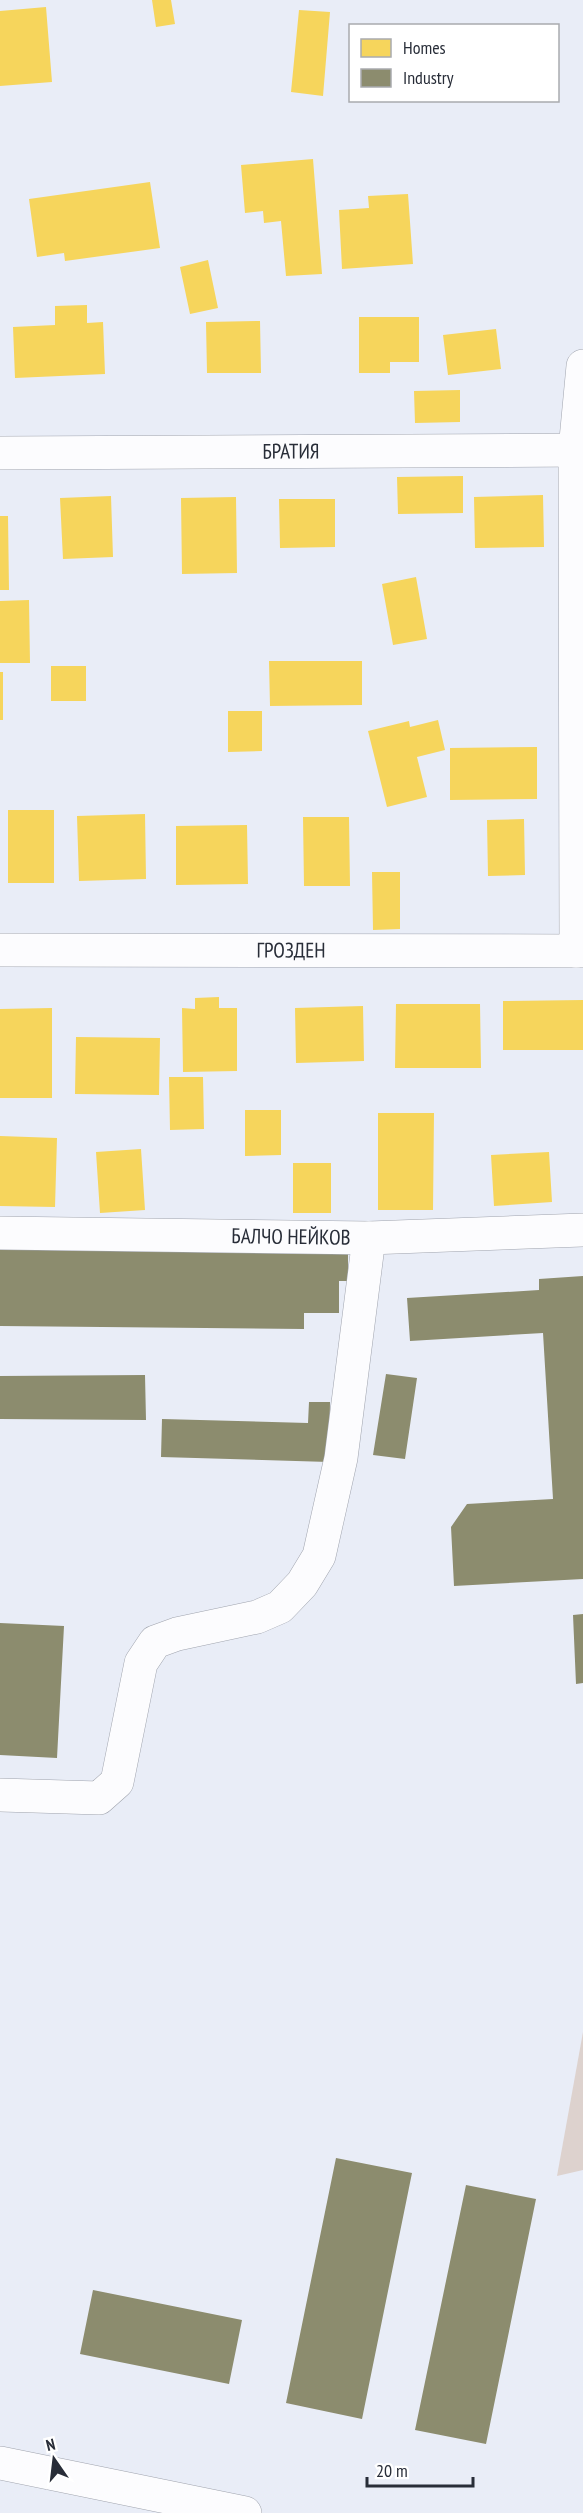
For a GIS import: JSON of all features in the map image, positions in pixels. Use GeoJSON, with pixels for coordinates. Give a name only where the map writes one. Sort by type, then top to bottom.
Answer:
{"type":"FeatureCollection","features":[{"type":"Feature","properties":{"kind":"street"},"geometry":{"type":"LineString","coordinates":[[580,951],[579,450],[583,366]]}},
{"type":"Feature","properties":{"kind":"street","name":"БРАТИЯ"},"geometry":{"type":"LineString","coordinates":[[0,453],[579,450]]}},
{"type":"Feature","properties":{"kind":"street","name":"ГРОЗДЕН"},"geometry":{"type":"LineString","coordinates":[[0,950],[580,951]]}},
{"type":"Feature","properties":{"kind":"street","name":"БАЛЧО НЕЙКОВ"},"geometry":{"type":"LineString","coordinates":[[0,1233],[369,1238],[583,1230]]}},
{"type":"Feature","properties":{"kind":"street"},"geometry":{"type":"LineString","coordinates":[[0,1795],[99,1798],[117,1782],[141,1663],[155,1642],[177,1634],[257,1617],[280,1607],[302,1584],[319,1556],[341,1458],[369,1238]]}},
{"type":"Feature","properties":{"kind":"street"},"geometry":{"type":"LineString","coordinates":[[0,2463],[245,2513]]}},
{"type":"Feature","properties":{"kind":"shaded area"},"geometry":{"type":"Polygon","coordinates":[[[583,2032],[583,2170],[557,2176],[583,2032]]]}},
{"type":"Feature","properties":{"kind":"building: Homes"},"geometry":{"type":"Polygon","coordinates":[[[152,0],[171,0],[175,24],[156,27],[152,0]]]}},
{"type":"Feature","properties":{"kind":"building: Homes"},"geometry":{"type":"Polygon","coordinates":[[[46,7],[52,82],[0,86],[0,11],[46,7]]]}},
{"type":"Feature","properties":{"kind":"building: Homes"},"geometry":{"type":"Polygon","coordinates":[[[299,10],[330,12],[323,96],[291,92],[299,10]]]}},
{"type":"Feature","properties":{"kind":"building: Homes"},"geometry":{"type":"Polygon","coordinates":[[[313,159],[322,274],[286,276],[281,221],[264,223],[263,211],[245,213],[241,165],[313,159]]]}},
{"type":"Feature","properties":{"kind":"building: Homes"},"geometry":{"type":"Polygon","coordinates":[[[150,182],[160,248],[65,261],[64,253],[37,257],[29,199],[150,182]]]}},
{"type":"Feature","properties":{"kind":"building: Homes"},"geometry":{"type":"Polygon","coordinates":[[[408,194],[413,264],[342,269],[339,210],[369,208],[368,196],[408,194]]]}},
{"type":"Feature","properties":{"kind":"building: Homes"},"geometry":{"type":"Polygon","coordinates":[[[208,260],[218,308],[190,314],[180,267],[208,260]]]}},
{"type":"Feature","properties":{"kind":"building: Homes"},"geometry":{"type":"Polygon","coordinates":[[[87,305],[87,323],[103,322],[105,374],[15,378],[13,327],[55,325],[55,306],[87,305]]]}},
{"type":"Feature","properties":{"kind":"building: Homes"},"geometry":{"type":"Polygon","coordinates":[[[359,317],[419,317],[419,362],[390,362],[390,373],[359,373],[359,317]]]}},
{"type":"Feature","properties":{"kind":"building: Homes"},"geometry":{"type":"Polygon","coordinates":[[[260,321],[261,373],[207,373],[206,322],[260,321]]]}},
{"type":"Feature","properties":{"kind":"building: Homes"},"geometry":{"type":"Polygon","coordinates":[[[496,329],[501,369],[448,375],[443,335],[496,329]]]}},
{"type":"Feature","properties":{"kind":"building: Homes"},"geometry":{"type":"Polygon","coordinates":[[[460,390],[460,422],[415,423],[414,391],[460,390]]]}},
{"type":"Feature","properties":{"kind":"building: Homes"},"geometry":{"type":"Polygon","coordinates":[[[463,476],[463,513],[398,514],[397,477],[463,476]]]}},
{"type":"Feature","properties":{"kind":"building: Homes"},"geometry":{"type":"Polygon","coordinates":[[[543,495],[544,547],[475,548],[474,497],[543,495]]]}},
{"type":"Feature","properties":{"kind":"building: Homes"},"geometry":{"type":"Polygon","coordinates":[[[111,496],[113,557],[63,559],[60,498],[111,496]]]}},
{"type":"Feature","properties":{"kind":"building: Homes"},"geometry":{"type":"Polygon","coordinates":[[[236,497],[237,573],[182,574],[181,498],[236,497]]]}},
{"type":"Feature","properties":{"kind":"building: Homes"},"geometry":{"type":"Polygon","coordinates":[[[279,499],[335,499],[335,547],[280,548],[279,499]]]}},
{"type":"Feature","properties":{"kind":"building: Homes"},"geometry":{"type":"Polygon","coordinates":[[[0,516],[8,516],[9,590],[0,590],[0,516]]]}},
{"type":"Feature","properties":{"kind":"building: Homes"},"geometry":{"type":"Polygon","coordinates":[[[416,577],[427,639],[393,645],[382,584],[416,577]]]}},
{"type":"Feature","properties":{"kind":"building: Homes"},"geometry":{"type":"Polygon","coordinates":[[[29,600],[30,663],[0,663],[0,601],[29,600]]]}},
{"type":"Feature","properties":{"kind":"building: Homes"},"geometry":{"type":"Polygon","coordinates":[[[269,661],[362,661],[362,705],[270,706],[269,661]]]}},
{"type":"Feature","properties":{"kind":"building: Homes"},"geometry":{"type":"Polygon","coordinates":[[[51,666],[86,666],[86,701],[51,701],[51,666]]]}},
{"type":"Feature","properties":{"kind":"building: Homes"},"geometry":{"type":"Polygon","coordinates":[[[0,672],[3,672],[3,720],[0,720],[0,672]]]}},
{"type":"Feature","properties":{"kind":"building: Homes"},"geometry":{"type":"Polygon","coordinates":[[[228,711],[262,711],[262,751],[228,752],[228,711]]]}},
{"type":"Feature","properties":{"kind":"building: Homes"},"geometry":{"type":"Polygon","coordinates":[[[438,720],[445,750],[417,757],[427,797],[387,807],[368,731],[409,721],[410,727],[438,720]]]}},
{"type":"Feature","properties":{"kind":"building: Homes"},"geometry":{"type":"Polygon","coordinates":[[[537,747],[537,799],[450,800],[450,748],[537,747]]]}},
{"type":"Feature","properties":{"kind":"building: Homes"},"geometry":{"type":"Polygon","coordinates":[[[8,810],[54,810],[54,883],[8,883],[8,810]]]}},
{"type":"Feature","properties":{"kind":"building: Homes"},"geometry":{"type":"Polygon","coordinates":[[[145,814],[146,879],[79,881],[77,816],[145,814]]]}},
{"type":"Feature","properties":{"kind":"building: Homes"},"geometry":{"type":"Polygon","coordinates":[[[303,817],[349,817],[350,886],[304,886],[303,817]]]}},
{"type":"Feature","properties":{"kind":"building: Homes"},"geometry":{"type":"Polygon","coordinates":[[[524,819],[525,875],[488,876],[487,820],[524,819]]]}},
{"type":"Feature","properties":{"kind":"building: Homes"},"geometry":{"type":"Polygon","coordinates":[[[247,825],[248,884],[176,885],[176,826],[247,825]]]}},
{"type":"Feature","properties":{"kind":"building: Homes"},"geometry":{"type":"Polygon","coordinates":[[[372,872],[400,872],[400,929],[373,930],[372,872]]]}},
{"type":"Feature","properties":{"kind":"building: Homes"},"geometry":{"type":"Polygon","coordinates":[[[219,997],[219,1008],[237,1008],[237,1071],[183,1072],[182,1008],[195,1009],[195,998],[219,997]]]}},
{"type":"Feature","properties":{"kind":"building: Homes"},"geometry":{"type":"Polygon","coordinates":[[[583,1000],[583,1050],[503,1050],[503,1001],[583,1000]]]}},
{"type":"Feature","properties":{"kind":"building: Homes"},"geometry":{"type":"Polygon","coordinates":[[[396,1004],[480,1004],[481,1068],[395,1068],[396,1004]]]}},
{"type":"Feature","properties":{"kind":"building: Homes"},"geometry":{"type":"Polygon","coordinates":[[[363,1006],[364,1061],[296,1063],[295,1008],[363,1006]]]}},
{"type":"Feature","properties":{"kind":"building: Homes"},"geometry":{"type":"Polygon","coordinates":[[[52,1008],[52,1098],[0,1098],[0,1009],[52,1008]]]}},
{"type":"Feature","properties":{"kind":"building: Homes"},"geometry":{"type":"Polygon","coordinates":[[[76,1037],[160,1038],[159,1095],[75,1094],[76,1037]]]}},
{"type":"Feature","properties":{"kind":"building: Homes"},"geometry":{"type":"Polygon","coordinates":[[[169,1077],[203,1077],[204,1129],[170,1130],[169,1077]]]}},
{"type":"Feature","properties":{"kind":"building: Homes"},"geometry":{"type":"Polygon","coordinates":[[[245,1110],[281,1110],[281,1155],[245,1156],[245,1110]]]}},
{"type":"Feature","properties":{"kind":"building: Homes"},"geometry":{"type":"Polygon","coordinates":[[[378,1113],[434,1113],[433,1210],[378,1210],[378,1113]]]}},
{"type":"Feature","properties":{"kind":"building: Homes"},"geometry":{"type":"Polygon","coordinates":[[[0,1136],[57,1138],[55,1207],[0,1206],[0,1136]]]}},
{"type":"Feature","properties":{"kind":"building: Homes"},"geometry":{"type":"Polygon","coordinates":[[[141,1149],[145,1210],[100,1213],[96,1152],[141,1149]]]}},
{"type":"Feature","properties":{"kind":"building: Homes"},"geometry":{"type":"Polygon","coordinates":[[[549,1152],[552,1202],[494,1206],[491,1155],[549,1152]]]}},
{"type":"Feature","properties":{"kind":"building: Homes"},"geometry":{"type":"Polygon","coordinates":[[[293,1163],[331,1163],[331,1213],[293,1213],[293,1163]]]}},
{"type":"Feature","properties":{"kind":"building: Industry"},"geometry":{"type":"Polygon","coordinates":[[[0,1245],[348,1249],[348,1281],[339,1281],[339,1313],[304,1313],[304,1329],[0,1326],[0,1245]]]}},
{"type":"Feature","properties":{"kind":"building: Industry"},"geometry":{"type":"Polygon","coordinates":[[[583,1276],[583,1579],[454,1586],[451,1527],[467,1504],[553,1499],[543,1333],[410,1341],[407,1298],[539,1290],[539,1279],[583,1276]]]}},
{"type":"Feature","properties":{"kind":"building: Industry"},"geometry":{"type":"Polygon","coordinates":[[[386,1374],[417,1378],[405,1459],[373,1455],[386,1374]]]}},
{"type":"Feature","properties":{"kind":"building: Industry"},"geometry":{"type":"Polygon","coordinates":[[[145,1375],[146,1420],[0,1419],[0,1376],[145,1375]]]}},
{"type":"Feature","properties":{"kind":"building: Industry"},"geometry":{"type":"Polygon","coordinates":[[[309,1402],[330,1402],[329,1462],[161,1457],[162,1419],[308,1423],[309,1402]]]}},
{"type":"Feature","properties":{"kind":"building: Industry"},"geometry":{"type":"Polygon","coordinates":[[[583,1614],[583,1683],[576,1684],[573,1615],[583,1614]]]}},
{"type":"Feature","properties":{"kind":"building: Industry"},"geometry":{"type":"Polygon","coordinates":[[[0,1623],[64,1626],[57,1758],[0,1755],[0,1623]]]}},
{"type":"Feature","properties":{"kind":"building: Industry"},"geometry":{"type":"Polygon","coordinates":[[[336,2158],[412,2173],[362,2419],[286,2403],[336,2158]]]}},
{"type":"Feature","properties":{"kind":"building: Industry"},"geometry":{"type":"Polygon","coordinates":[[[466,2185],[536,2199],[486,2444],[415,2430],[466,2185]]]}},
{"type":"Feature","properties":{"kind":"building: Industry"},"geometry":{"type":"Polygon","coordinates":[[[93,2290],[242,2320],[229,2384],[80,2354],[93,2290]]]}}]}
